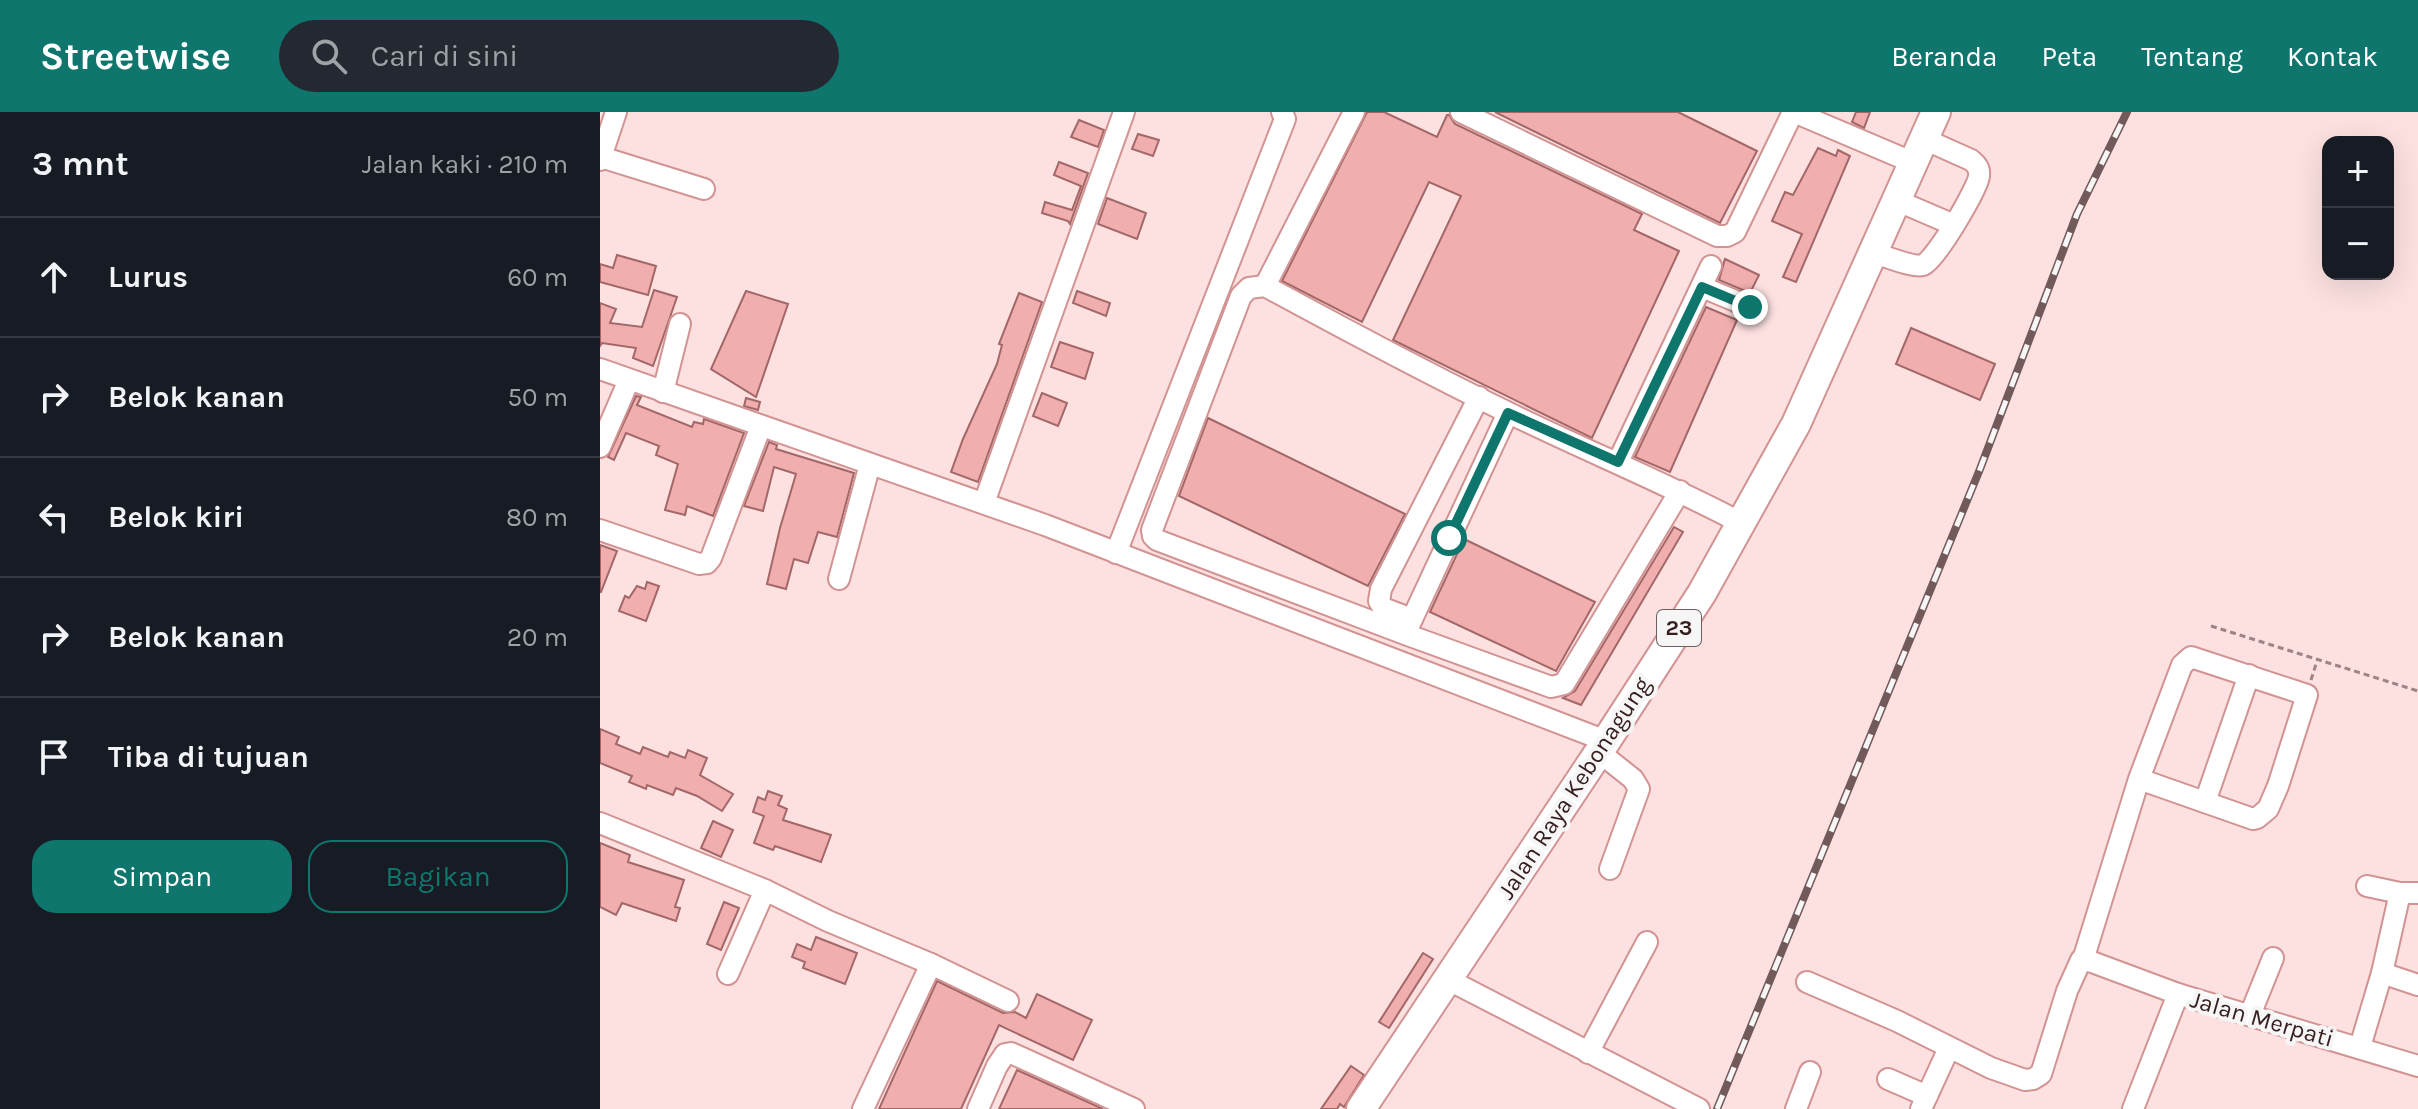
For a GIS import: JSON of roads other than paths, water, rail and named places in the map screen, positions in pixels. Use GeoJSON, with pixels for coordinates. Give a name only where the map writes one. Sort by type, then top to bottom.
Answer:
{"type":"FeatureCollection","features":[{"type":"Feature","properties":{"kind":"highway","name":"Jalan Raya Kebonagung"},"geometry":{"type":"LineString","coordinates":[[1361,1109],[1702,593],[1796,424],[1936,112]]}},
{"type":"Feature","properties":{"kind":"street"},"geometry":{"type":"LineString","coordinates":[[616,112],[601,158],[704,189]]}},
{"type":"Feature","properties":{"kind":"street"},"geometry":{"type":"LineString","coordinates":[[984,503],[1124,112]]}},
{"type":"Feature","properties":{"kind":"street"},"geometry":{"type":"LineString","coordinates":[[1116,553],[1285,119],[1282,112]]}},
{"type":"Feature","properties":{"kind":"street"},"geometry":{"type":"LineString","coordinates":[[1265,286],[1354,112]]}},
{"type":"Feature","properties":{"kind":"street"},"geometry":{"type":"LineString","coordinates":[[1461,112],[1717,236],[1735,232],[1793,112],[1919,151],[1971,160],[1979,170],[1979,178],[1954,225],[1929,261],[1922,265],[1874,253]]}},
{"type":"Feature","properties":{"kind":"street"},"geometry":{"type":"LineString","coordinates":[[1898,201],[1954,225]]}},
{"type":"Feature","properties":{"kind":"street"},"geometry":{"type":"LineString","coordinates":[[1618,462],[1711,266]]}},
{"type":"Feature","properties":{"kind":"street"},"geometry":{"type":"LineString","coordinates":[[1680,491],[1564,684],[1551,687],[1408,627],[1157,540],[1152,530],[1241,296],[1249,288],[1265,286],[1508,413],[1680,491],[1741,523]]}},
{"type":"Feature","properties":{"kind":"street"},"geometry":{"type":"LineString","coordinates":[[1702,287],[1750,307]]}},
{"type":"Feature","properties":{"kind":"street"},"geometry":{"type":"LineString","coordinates":[[663,392],[680,324]]}},
{"type":"Feature","properties":{"kind":"street"},"geometry":{"type":"LineString","coordinates":[[600,369],[984,503],[1603,746],[1639,789],[1610,869]]}},
{"type":"Feature","properties":{"kind":"street"},"geometry":{"type":"LineString","coordinates":[[600,447],[629,380]]}},
{"type":"Feature","properties":{"kind":"street"},"geometry":{"type":"LineString","coordinates":[[1408,627],[1383,608],[1379,601],[1381,589],[1479,397]]}},
{"type":"Feature","properties":{"kind":"street"},"geometry":{"type":"LineString","coordinates":[[1408,627],[1508,413]]}},
{"type":"Feature","properties":{"kind":"street"},"geometry":{"type":"LineString","coordinates":[[600,530],[699,564],[707,563],[761,426]]}},
{"type":"Feature","properties":{"kind":"street"},"geometry":{"type":"LineString","coordinates":[[1452,450],[1481,471]]}},
{"type":"Feature","properties":{"kind":"street"},"geometry":{"type":"LineString","coordinates":[[839,579],[870,464]]}},
{"type":"Feature","properties":{"kind":"street"},"geometry":{"type":"LineString","coordinates":[[1418,518],[1449,538]]}},
{"type":"Feature","properties":{"kind":"street"},"geometry":{"type":"LineString","coordinates":[[1807,982],[2003,1072],[2025,1080],[2033,1079],[2041,1074],[2072,978],[2079,961],[2083,960],[2139,779],[2182,665],[2191,657],[2307,695],[2278,786],[2268,809],[2257,818],[2139,779]]}},
{"type":"Feature","properties":{"kind":"street"},"geometry":{"type":"LineString","coordinates":[[2205,802],[2249,675]]}},
{"type":"Feature","properties":{"kind":"street"},"geometry":{"type":"LineString","coordinates":[[600,823],[765,890],[1008,1001]]}},
{"type":"Feature","properties":{"kind":"street"},"geometry":{"type":"LineString","coordinates":[[2360,1047],[2409,893],[2367,886]]}},
{"type":"Feature","properties":{"kind":"street"},"geometry":{"type":"LineString","coordinates":[[728,974],[765,890]]}},
{"type":"Feature","properties":{"kind":"street"},"geometry":{"type":"LineString","coordinates":[[1588,1053],[1647,942]]}},
{"type":"Feature","properties":{"kind":"street"},"geometry":{"type":"LineString","coordinates":[[2250,1015],[2273,958]]}},
{"type":"Feature","properties":{"kind":"street"},"geometry":{"type":"LineString","coordinates":[[2083,960],[2178,994]]}},
{"type":"Feature","properties":{"kind":"street"},"geometry":{"type":"LineString","coordinates":[[863,1109],[931,964]]}},
{"type":"Feature","properties":{"kind":"street"},"geometry":{"type":"LineString","coordinates":[[2382,973],[2418,985]]}},
{"type":"Feature","properties":{"kind":"street"},"geometry":{"type":"LineString","coordinates":[[1447,979],[1699,1109]]}},
{"type":"Feature","properties":{"kind":"street","name":"Jalan Merpati"},"geometry":{"type":"LineString","coordinates":[[2133,1109],[2178,994],[2418,1066]]}},
{"type":"Feature","properties":{"kind":"street"},"geometry":{"type":"LineString","coordinates":[[1888,1079],[1924,1102],[1949,1048]]}},
{"type":"Feature","properties":{"kind":"street"},"geometry":{"type":"LineString","coordinates":[[978,1109],[997,1066],[1005,1054],[1011,1053],[1134,1109]]}},
{"type":"Feature","properties":{"kind":"street"},"geometry":{"type":"LineString","coordinates":[[1796,1109],[1810,1072]]}},
{"type":"Feature","properties":{"kind":"railway"},"geometry":{"type":"LineString","coordinates":[[1717,1109],[1980,469],[2077,214],[2127,112]]}}]}
